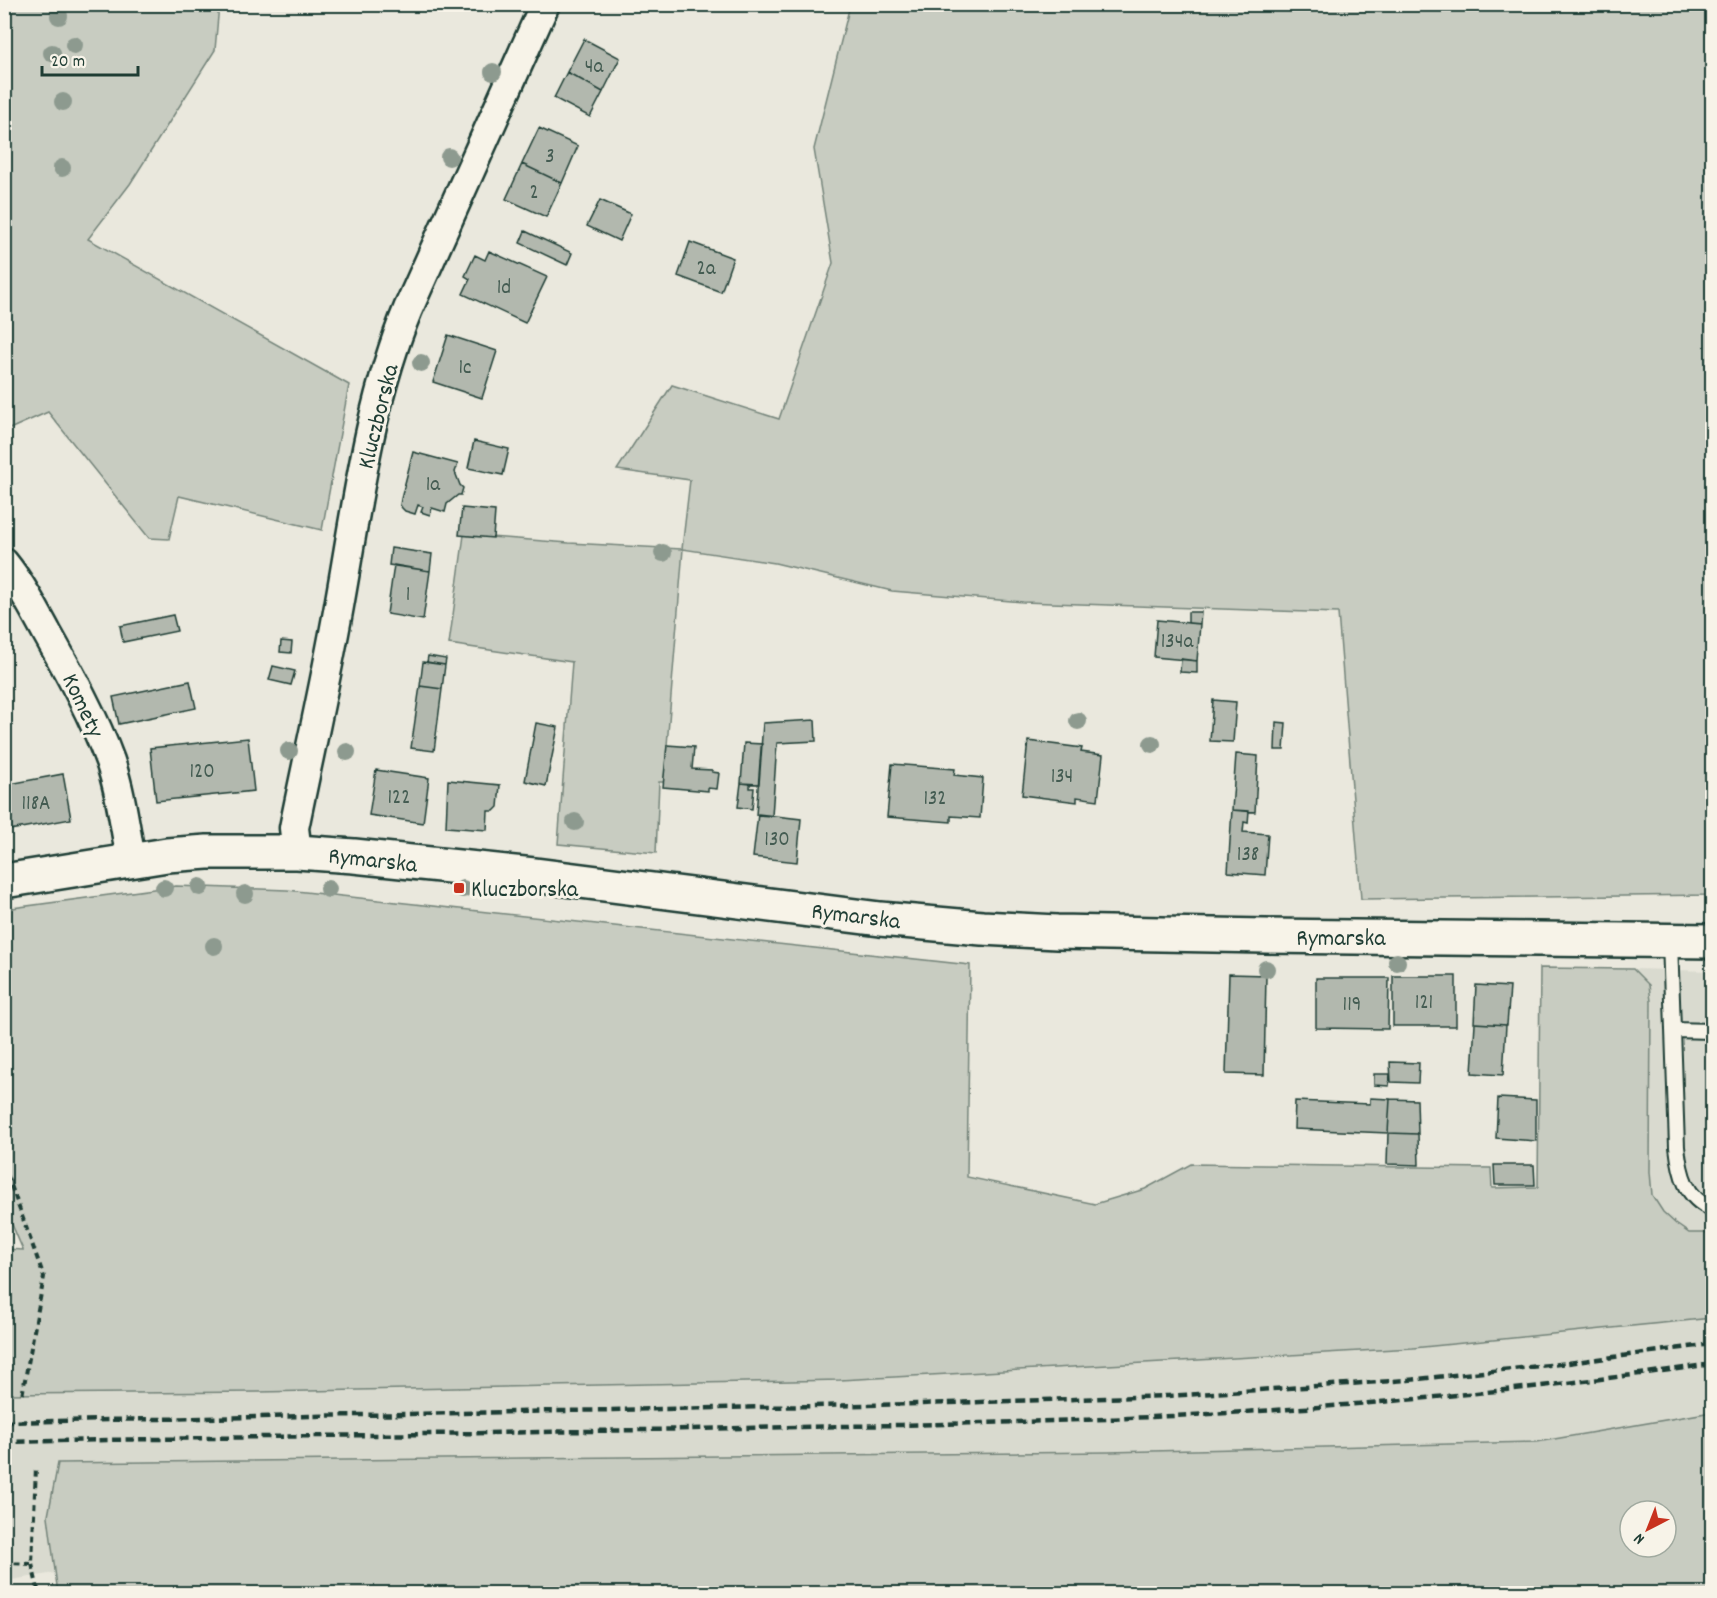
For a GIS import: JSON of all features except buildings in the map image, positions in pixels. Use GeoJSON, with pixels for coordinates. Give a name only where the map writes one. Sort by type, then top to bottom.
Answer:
{"type":"FeatureCollection","features":[{"type":"Feature","properties":{"kind":"main road","name":"Rymarska"},"geometry":{"type":"LineString","coordinates":[[4,880],[131,860],[207,852],[297,852],[534,875],[880,919],[982,928],[1254,936],[1713,941]]}},
{"type":"Feature","properties":{"kind":"street","name":"Kluczborska"},"geometry":{"type":"LineString","coordinates":[[297,852],[294,828],[336,626],[376,408],[408,309],[545,4]]}},
{"type":"Feature","properties":{"kind":"street","name":"Komety"},"geometry":{"type":"LineString","coordinates":[[4,563],[31,603],[96,727],[110,763],[131,860]]}},
{"type":"Feature","properties":{"kind":"lane"},"geometry":{"type":"LineString","coordinates":[[1670,941],[1677,1147],[1680,1173],[1686,1187],[1695,1198],[1713,1209]]}},
{"type":"Feature","properties":{"kind":"lane"},"geometry":{"type":"LineString","coordinates":[[1673,1030],[1713,1031]]}},
{"type":"Feature","properties":{"kind":"path"},"geometry":{"type":"LineString","coordinates":[[4,1166],[44,1277],[22,1396]]}},
{"type":"Feature","properties":{"kind":"path"},"geometry":{"type":"LineString","coordinates":[[36,1467],[32,1564],[39,1593]]}},
{"type":"Feature","properties":{"kind":"path"},"geometry":{"type":"LineString","coordinates":[[4,1563],[32,1564]]}},
{"type":"Feature","properties":{"kind":"shaded area"},"geometry":{"type":"Polygon","coordinates":[[[5,4],[219,5],[215,50],[130,184],[88,239],[349,385],[322,530],[179,496],[169,539],[149,538],[48,412],[5,431],[5,4]]]}},
{"type":"Feature","properties":{"kind":"shaded area"},"geometry":{"type":"Polygon","coordinates":[[[850,5],[1712,5],[1712,895],[1361,899],[1338,613],[1023,602],[892,591],[775,563],[683,549],[664,782],[659,782],[656,853],[558,844],[572,662],[449,644],[464,535],[682,549],[690,480],[617,470],[672,385],[779,419],[833,263],[814,149],[850,5]]]}},
{"type":"Feature","properties":{"kind":"shaded area"},"geometry":{"type":"Polygon","coordinates":[[[176,886],[287,890],[970,965],[967,1177],[1095,1204],[1145,1189],[1191,1164],[1491,1168],[1492,1188],[1538,1187],[1540,968],[1633,969],[1649,985],[1651,1001],[1650,1172],[1652,1195],[1663,1212],[1689,1233],[1712,1233],[1712,1318],[1413,1348],[840,1380],[259,1392],[5,1394],[5,1249],[23,1250],[5,1208],[5,909],[176,886]]]}},
{"type":"Feature","properties":{"kind":"shaded area"},"geometry":{"type":"Polygon","coordinates":[[[1633,969],[1712,971],[1712,1233],[1689,1233],[1662,1212],[1652,1195],[1650,1172],[1651,1001],[1649,985],[1633,969]]]}},
{"type":"Feature","properties":{"kind":"shaded area"},"geometry":{"type":"Polygon","coordinates":[[[1712,1318],[1712,1412],[1537,1442],[1109,1452],[58,1463],[48,1516],[55,1573],[5,1581],[4,1394],[259,1392],[840,1380],[1413,1348],[1712,1318]]]}},
{"type":"Feature","properties":{"kind":"shaded area"},"geometry":{"type":"Polygon","coordinates":[[[1712,1412],[1712,1593],[58,1594],[48,1516],[58,1463],[1109,1452],[1537,1442],[1712,1412]]]}},
{"type":"Feature","properties":{"kind":"railway"},"geometry":{"type":"LineString","coordinates":[[4,1422],[918,1404],[1168,1396],[1408,1380],[1568,1363],[1712,1344]]}},
{"type":"Feature","properties":{"kind":"railway"},"geometry":{"type":"LineString","coordinates":[[4,1442],[912,1425],[1135,1418],[1321,1407],[1452,1396],[1712,1364]]}},
{"type":"Feature","properties":{"kind":"place","name":"Kluczborska"},"geometry":{"type":"Point","coordinates":[459,888]}}]}
